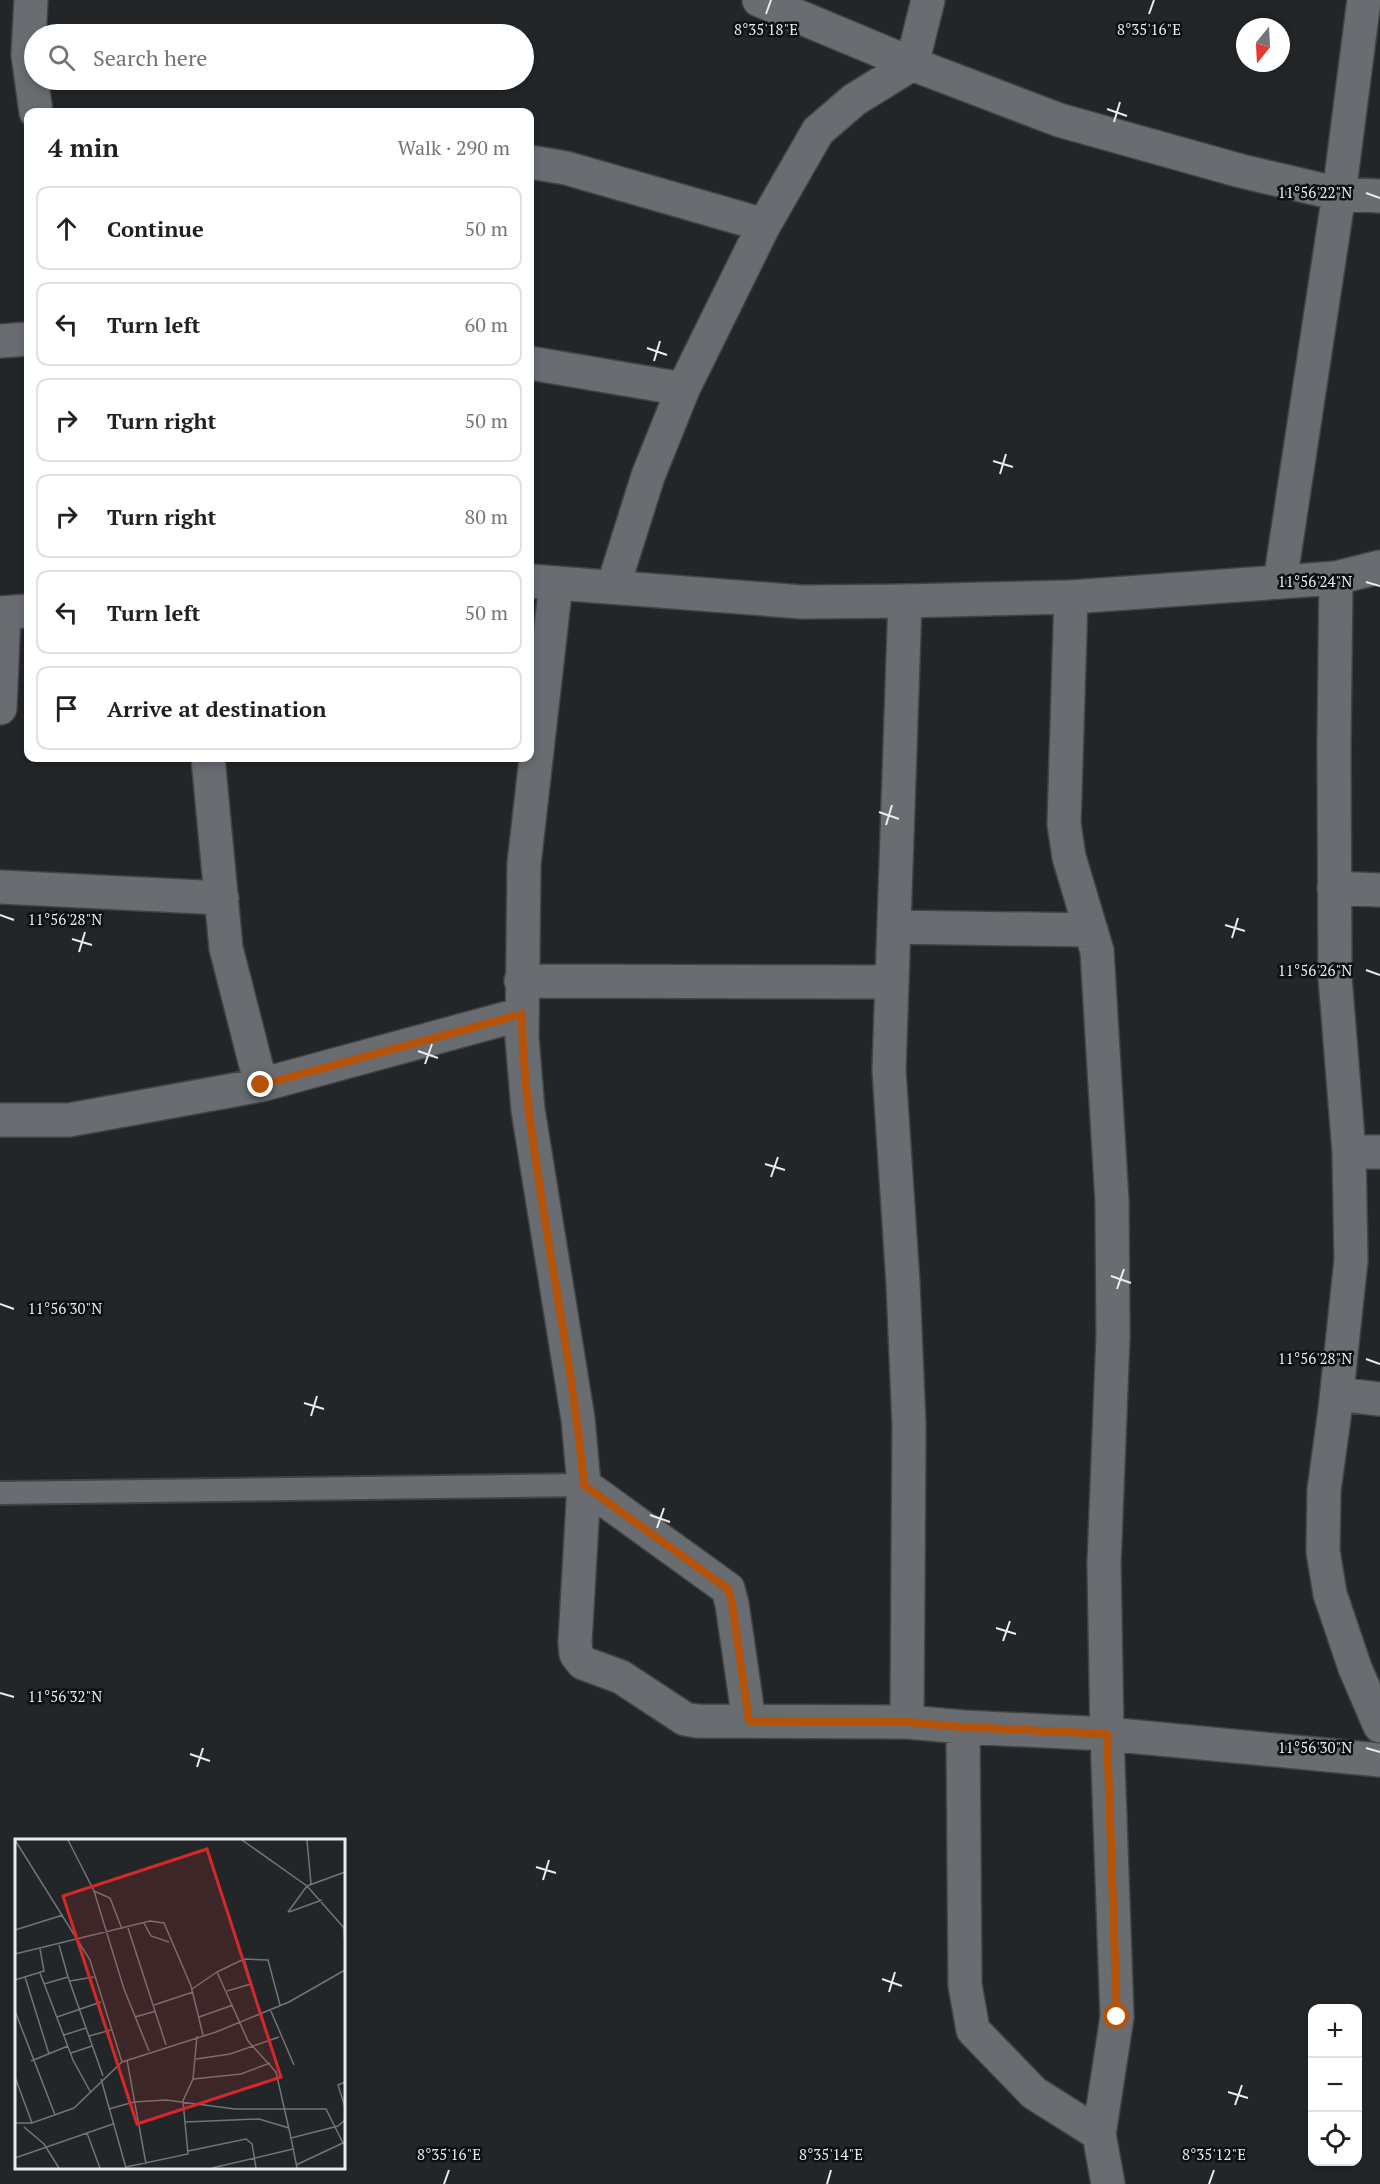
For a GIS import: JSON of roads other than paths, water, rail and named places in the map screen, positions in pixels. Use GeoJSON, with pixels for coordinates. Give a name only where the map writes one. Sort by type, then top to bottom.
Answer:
{"type":"FeatureCollection","features":[{"type":"Feature","properties":{"kind":"street"},"geometry":{"type":"LineString","coordinates":[[30,24],[32,0]]}},
{"type":"Feature","properties":{"kind":"street"},"geometry":{"type":"LineString","coordinates":[[759,0],[1059,120],[1240,171],[1339,194],[1380,196]]}},
{"type":"Feature","properties":{"kind":"street"},"geometry":{"type":"LineString","coordinates":[[613,587],[648,476],[683,389],[764,225],[818,131],[854,100],[912,63],[928,0]]}},
{"type":"Feature","properties":{"kind":"street"},"geometry":{"type":"LineString","coordinates":[[1280,582],[1339,194],[1364,0]]}},
{"type":"Feature","properties":{"kind":"street"},"geometry":{"type":"LineString","coordinates":[[33,90],[35,108]]}},
{"type":"Feature","properties":{"kind":"street"},"geometry":{"type":"LineString","coordinates":[[534,163],[566,168],[764,225]]}},
{"type":"Feature","properties":{"kind":"street"},"geometry":{"type":"LineString","coordinates":[[0,341],[24,339]]}},
{"type":"Feature","properties":{"kind":"street"},"geometry":{"type":"LineString","coordinates":[[534,364],[683,389]]}},
{"type":"Feature","properties":{"kind":"street"},"geometry":{"type":"LineString","coordinates":[[534,734],[543,582],[802,602],[905,601],[1071,597],[1336,578],[1380,567]]}},
{"type":"Feature","properties":{"kind":"street"},"geometry":{"type":"LineString","coordinates":[[1336,578],[1335,977],[1364,1152],[1324,1490],[1323,1551],[1330,1594],[1355,1668],[1380,1726]]}},
{"type":"Feature","properties":{"kind":"street"},"geometry":{"type":"LineString","coordinates":[[1071,597],[1064,824],[1069,857],[1097,951],[1112,1201],[1113,1336],[1104,1564],[1107,1734],[1117,2017],[1099,2134],[1108,2184]]}},
{"type":"Feature","properties":{"kind":"street"},"geometry":{"type":"LineString","coordinates":[[905,601],[889,1070],[903,1283],[909,1426],[907,1722]]}},
{"type":"Feature","properties":{"kind":"street"},"geometry":{"type":"LineString","coordinates":[[0,708],[11,612]]}},
{"type":"Feature","properties":{"kind":"street"},"geometry":{"type":"LineString","coordinates":[[208,762],[226,948],[261,1085]]}},
{"type":"Feature","properties":{"kind":"street"},"geometry":{"type":"LineString","coordinates":[[532,762],[524,864],[522,1038],[528,1110],[578,1419],[584,1485],[574,1642],[576,1654],[583,1663],[621,1677],[685,1719],[697,1721],[907,1722],[1107,1734],[1380,1760]]}},
{"type":"Feature","properties":{"kind":"street"},"geometry":{"type":"LineString","coordinates":[[0,887],[222,898]]}},
{"type":"Feature","properties":{"kind":"street"},"geometry":{"type":"LineString","coordinates":[[1334,888],[1380,890]]}},
{"type":"Feature","properties":{"kind":"street"},"geometry":{"type":"LineString","coordinates":[[894,927],[1091,930]]}},
{"type":"Feature","properties":{"kind":"street"},"geometry":{"type":"LineString","coordinates":[[521,981],[892,982]]}},
{"type":"Feature","properties":{"kind":"street"},"geometry":{"type":"LineString","coordinates":[[0,1120],[69,1120],[261,1085],[522,1014]]}},
{"type":"Feature","properties":{"kind":"street"},"geometry":{"type":"LineString","coordinates":[[1336,1394],[1380,1399]]}},
{"type":"Feature","properties":{"kind":"street"},"geometry":{"type":"LineString","coordinates":[[584,1485],[728,1589],[749,1721]]}},
{"type":"Feature","properties":{"kind":"street"},"geometry":{"type":"LineString","coordinates":[[963,1727],[965,1985],[973,2030],[1034,2093],[1099,2134]]}},
{"type":"Feature","properties":{"kind":"lane"},"geometry":{"type":"LineString","coordinates":[[0,1493],[584,1485]]}}]}
